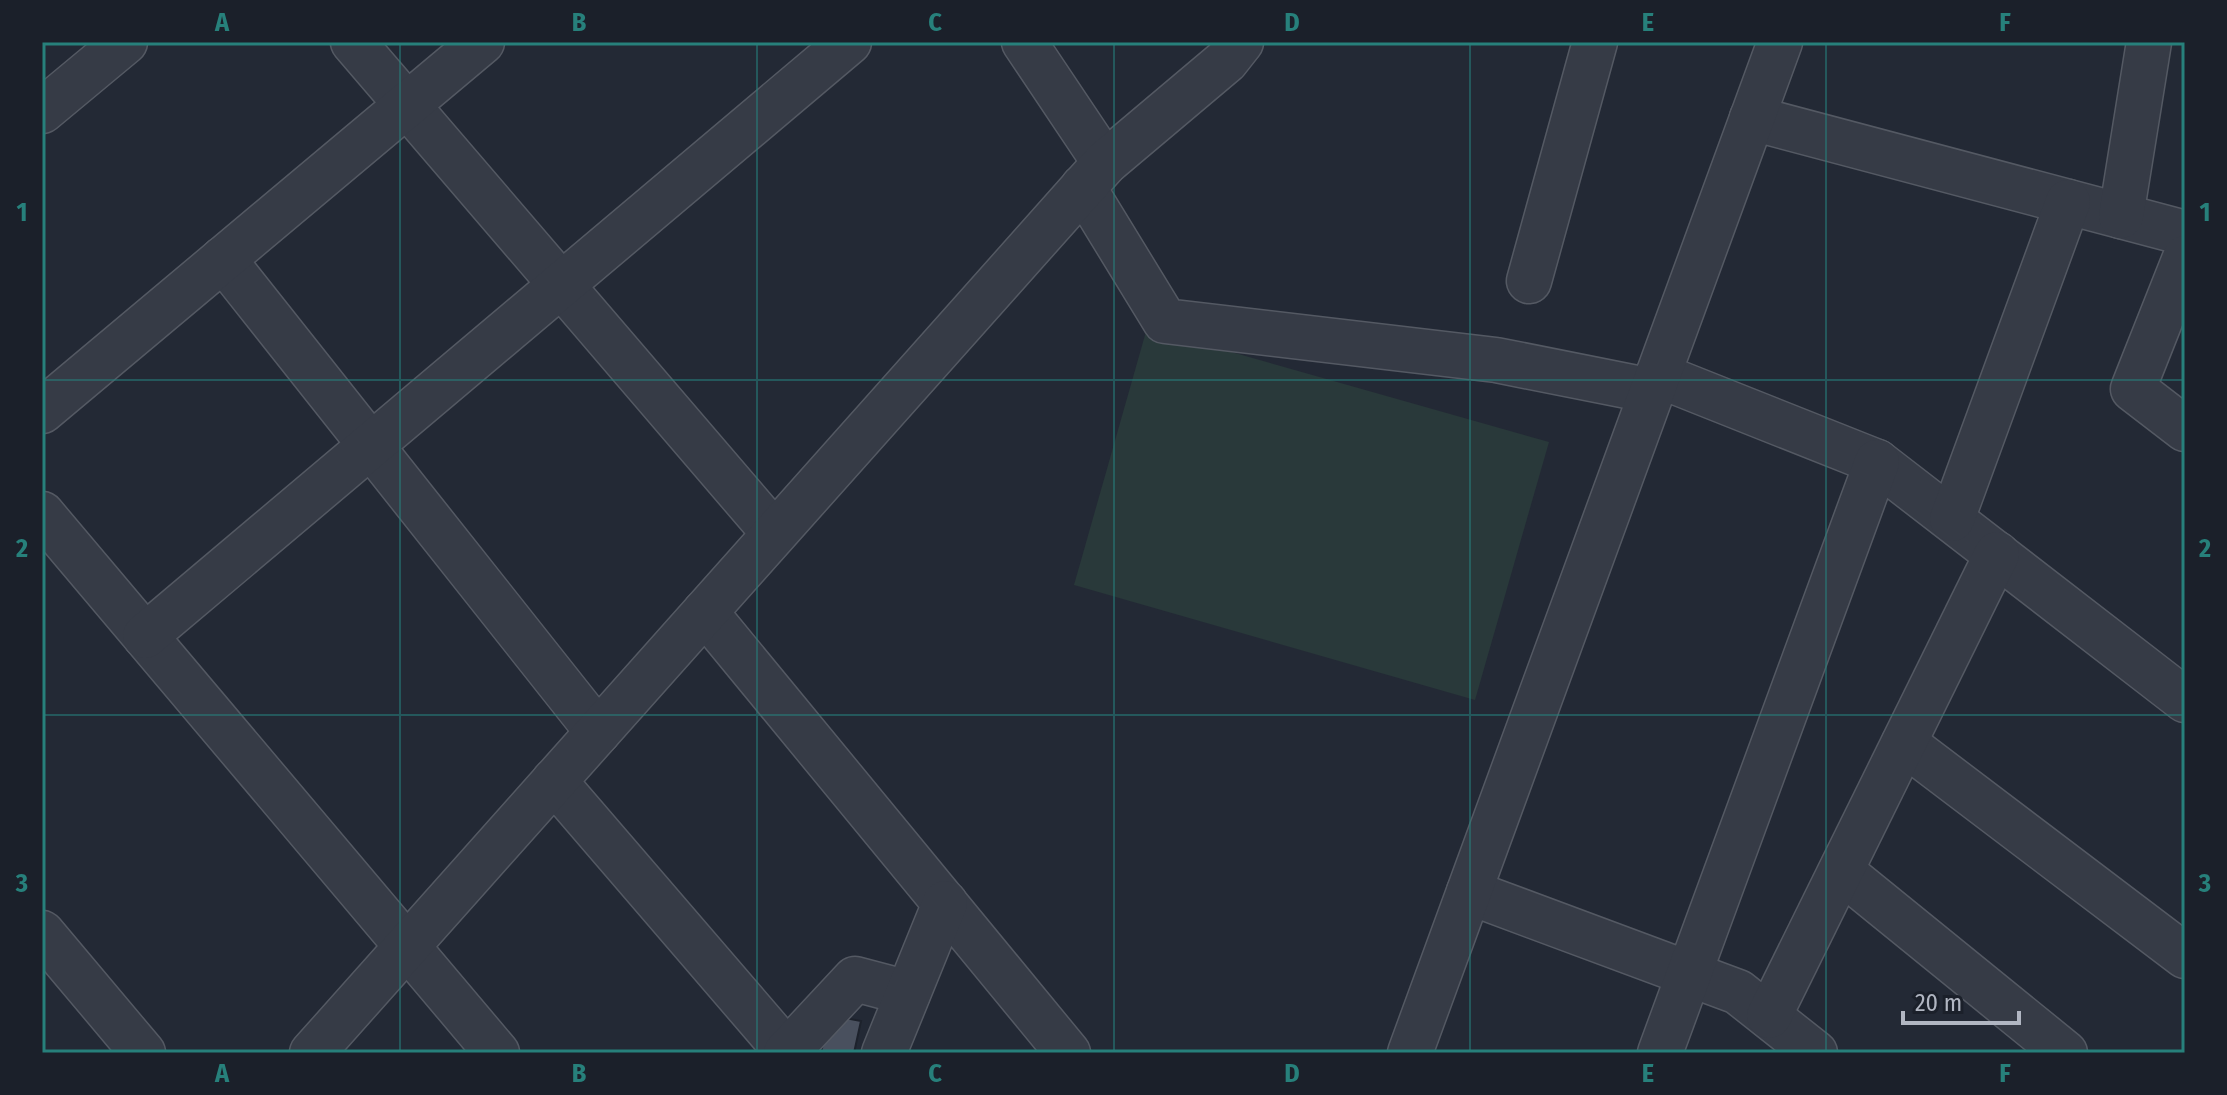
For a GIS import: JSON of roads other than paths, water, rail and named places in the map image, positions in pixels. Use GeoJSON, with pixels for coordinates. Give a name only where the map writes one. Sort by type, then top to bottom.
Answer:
{"type":"FeatureCollection","features":[{"type":"Feature","properties":{"kind":"street"},"geometry":{"type":"LineString","coordinates":[[42,111],[125,42]]}},
{"type":"Feature","properties":{"kind":"street"},"geometry":{"type":"LineString","coordinates":[[353,42],[774,533]]}},
{"type":"Feature","properties":{"kind":"street"},"geometry":{"type":"LineString","coordinates":[[42,411],[482,42]]}},
{"type":"Feature","properties":{"kind":"street"},"geometry":{"type":"LineString","coordinates":[[145,636],[849,42]]}},
{"type":"Feature","properties":{"kind":"street"},"geometry":{"type":"LineString","coordinates":[[1024,42],[1094,175],[1165,321],[1496,360],[1655,383],[1877,462],[2185,700]]}},
{"type":"Feature","properties":{"kind":"street"},"geometry":{"type":"LineString","coordinates":[[312,1053],[1094,175],[1226,61],[1241,42]]}},
{"type":"Feature","properties":{"kind":"street"},"geometry":{"type":"LineString","coordinates":[[1529,281],[1595,42]]}},
{"type":"Feature","properties":{"kind":"street"},"geometry":{"type":"LineString","coordinates":[[1410,1053],[1780,42]]}},
{"type":"Feature","properties":{"kind":"street"},"geometry":{"type":"LineString","coordinates":[[2121,216],[2149,42]]}},
{"type":"Feature","properties":{"kind":"street"},"geometry":{"type":"LineString","coordinates":[[1752,118],[2185,233]]}},
{"type":"Feature","properties":{"kind":"street"},"geometry":{"type":"LineString","coordinates":[[1952,519],[2068,202]]}},
{"type":"Feature","properties":{"kind":"street"},"geometry":{"type":"LineString","coordinates":[[2185,258],[2133,389],[2185,429]]}},
{"type":"Feature","properties":{"kind":"street"},"geometry":{"type":"LineString","coordinates":[[223,259],[598,732]]}},
{"type":"Feature","properties":{"kind":"street"},"geometry":{"type":"LineString","coordinates":[[1660,1053],[1877,462]]}},
{"type":"Feature","properties":{"kind":"street"},"geometry":{"type":"LineString","coordinates":[[42,514],[497,1053]]}},
{"type":"Feature","properties":{"kind":"street"},"geometry":{"type":"LineString","coordinates":[[1769,1016],[1997,554]]}},
{"type":"Feature","properties":{"kind":"street"},"geometry":{"type":"LineString","coordinates":[[705,612],[945,903],[1054,1046]]}},
{"type":"Feature","properties":{"kind":"street"},"geometry":{"type":"LineString","coordinates":[[1904,743],[2185,956]]}},
{"type":"Feature","properties":{"kind":"street"},"geometry":{"type":"LineString","coordinates":[[554,781],[787,1053],[855,979],[908,993]]}},
{"type":"Feature","properties":{"kind":"street"},"geometry":{"type":"LineString","coordinates":[[1841,871],[2065,1053]]}},
{"type":"Feature","properties":{"kind":"street"},"geometry":{"type":"LineString","coordinates":[[1469,892],[1738,992],[1815,1053]]}},
{"type":"Feature","properties":{"kind":"street"},"geometry":{"type":"LineString","coordinates":[[884,1053],[945,903]]}},
{"type":"Feature","properties":{"kind":"street"},"geometry":{"type":"LineString","coordinates":[[42,933],[143,1053]]}}]}
